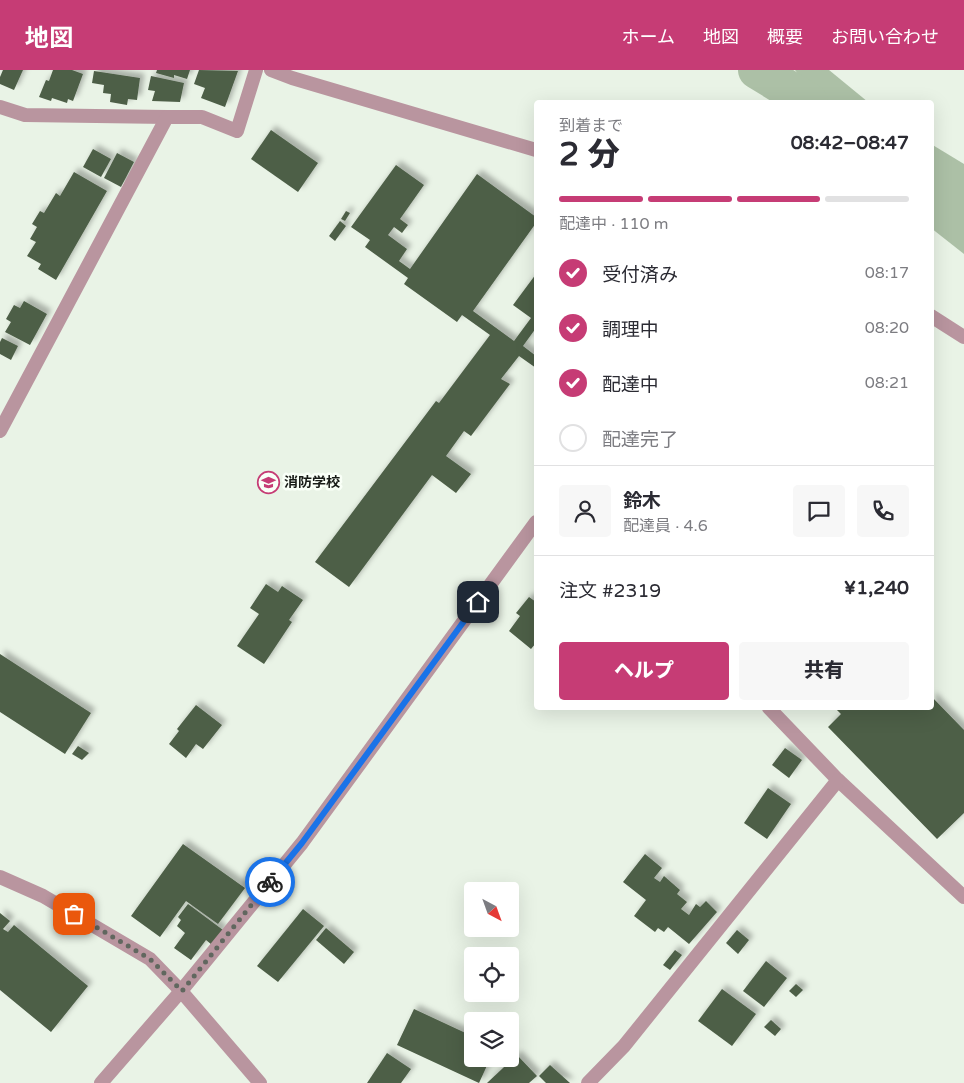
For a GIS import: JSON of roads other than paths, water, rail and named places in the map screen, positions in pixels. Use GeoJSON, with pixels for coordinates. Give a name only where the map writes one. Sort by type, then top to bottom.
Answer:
{"type":"FeatureCollection","features":[{"type":"Feature","properties":{"kind":"street"},"geometry":{"type":"LineString","coordinates":[[0,107],[25,115],[202,117],[237,131],[256,70]]}},
{"type":"Feature","properties":{"kind":"street"},"geometry":{"type":"LineString","coordinates":[[271,70],[292,78],[534,149]]}},
{"type":"Feature","properties":{"kind":"street"},"geometry":{"type":"LineString","coordinates":[[0,431],[167,117]]}},
{"type":"Feature","properties":{"kind":"street"},"geometry":{"type":"LineString","coordinates":[[934,318],[964,337]]}},
{"type":"Feature","properties":{"kind":"street"},"geometry":{"type":"LineString","coordinates":[[101,1083],[182,991],[302,843],[534,525]]}},
{"type":"Feature","properties":{"kind":"street"},"geometry":{"type":"LineString","coordinates":[[771,710],[838,780],[964,897]]}},
{"type":"Feature","properties":{"kind":"street"},"geometry":{"type":"LineString","coordinates":[[588,1083],[624,1046],[838,780]]}},
{"type":"Feature","properties":{"kind":"street"},"geometry":{"type":"LineString","coordinates":[[0,878],[43,896],[150,959],[182,991],[260,1083]]}},
{"type":"Feature","properties":{"kind":"waterway"},"geometry":{"type":"LineString","coordinates":[[757,70],[806,100]]}},
{"type":"Feature","properties":{"kind":"place","name":"消防学校"},"geometry":{"type":"Point","coordinates":[268,482]}}]}
